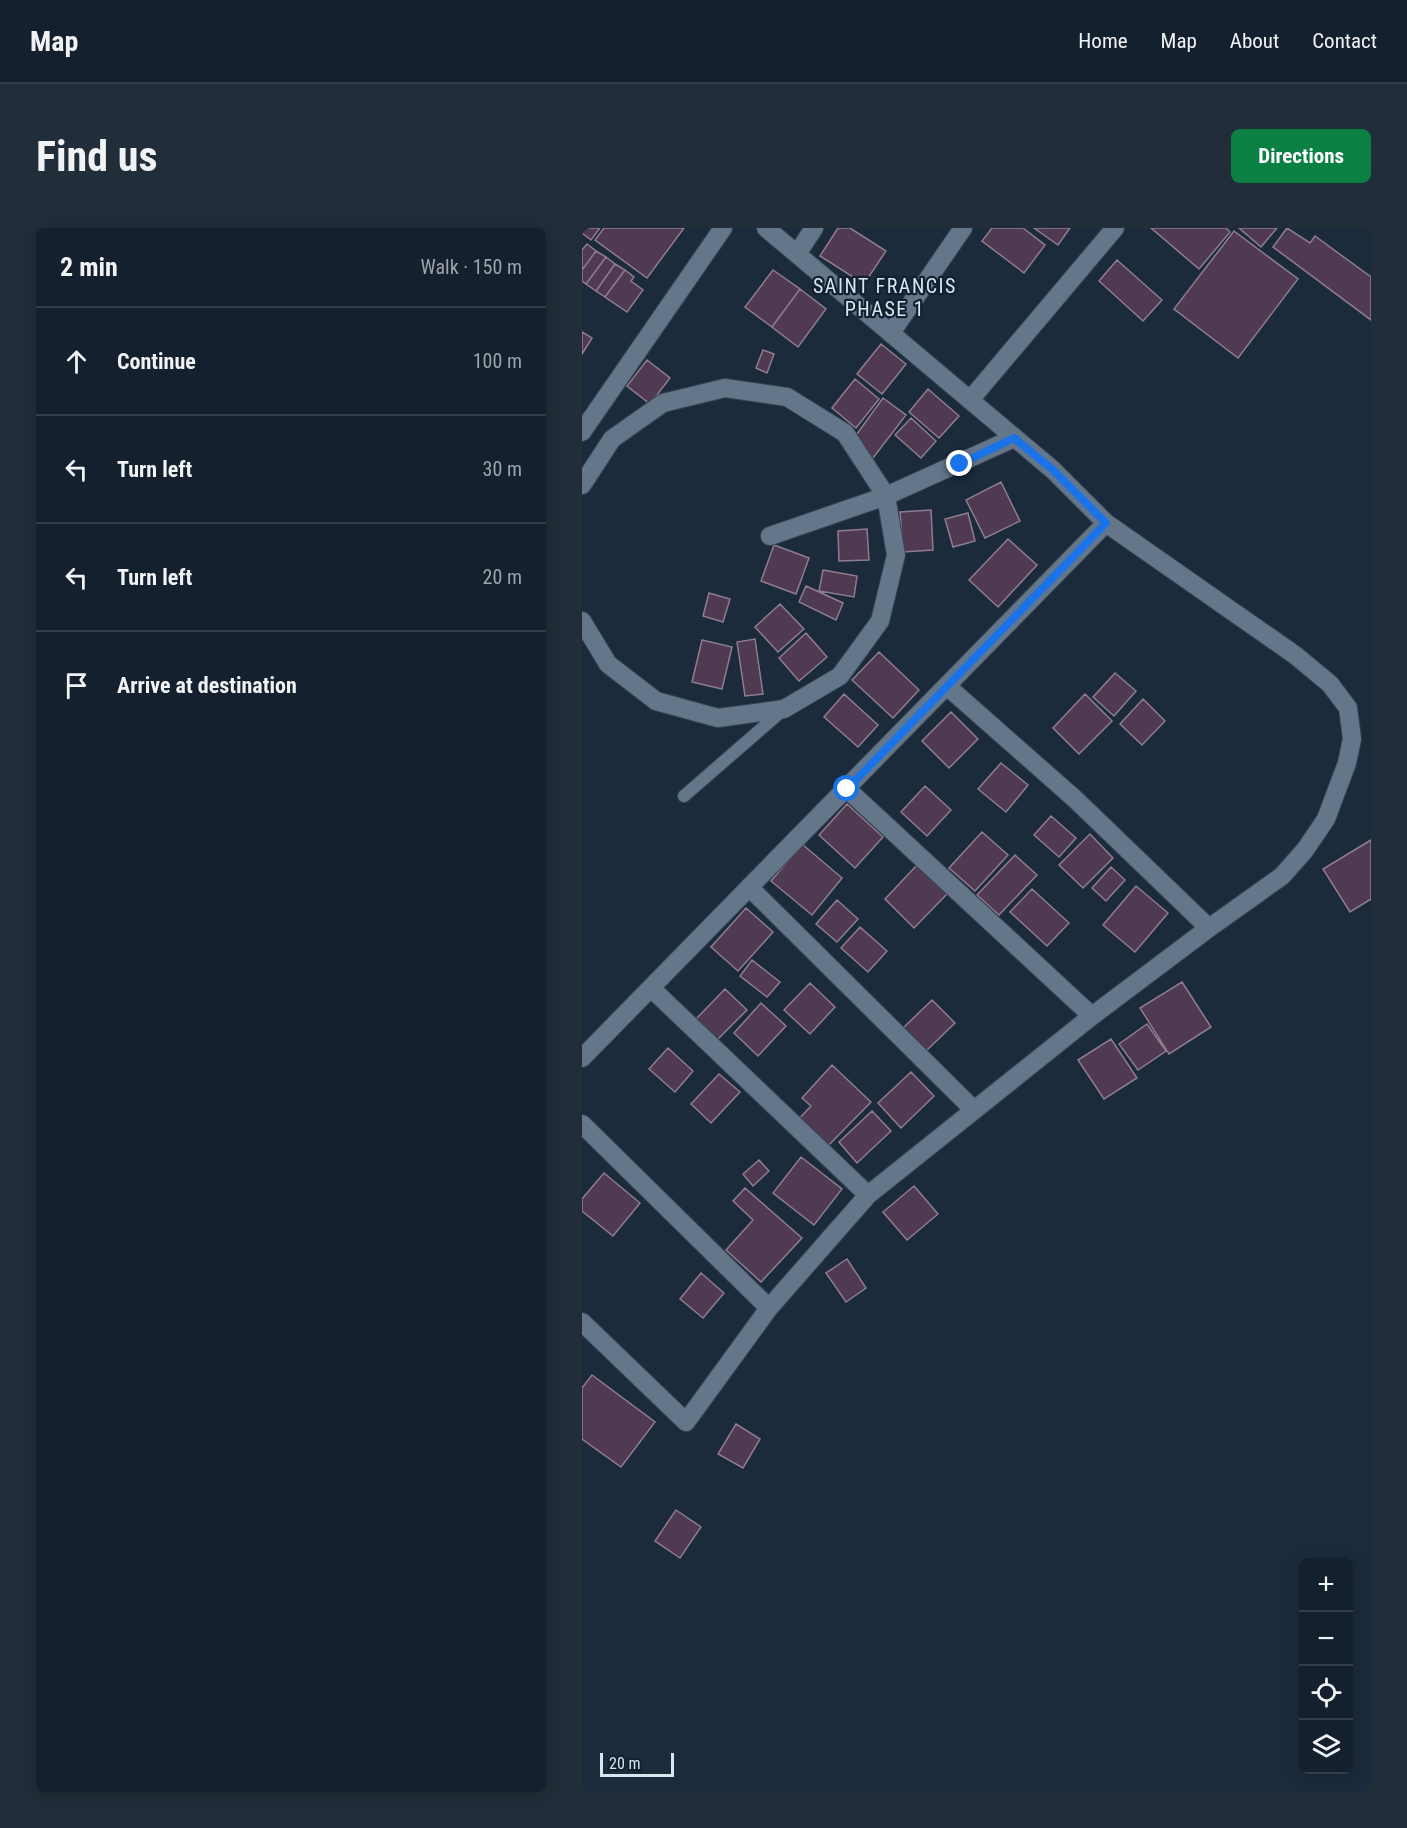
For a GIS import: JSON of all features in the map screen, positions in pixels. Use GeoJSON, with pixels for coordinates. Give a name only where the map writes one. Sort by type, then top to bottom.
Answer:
{"type":"FeatureCollection","features":[{"type":"Feature","properties":{"kind":"street"},"geometry":{"type":"LineString","coordinates":[[582,432],[723,228]]}},
{"type":"Feature","properties":{"kind":"street"},"geometry":{"type":"LineString","coordinates":[[582,1322],[686,1422],[769,1308],[868,1195],[1092,1016],[1282,876],[1305,850],[1326,819],[1347,763],[1353,739],[1348,708],[1330,684],[1295,655],[1106,523],[1053,470],[766,228]]}},
{"type":"Feature","properties":{"kind":"street"},"geometry":{"type":"LineString","coordinates":[[797,254],[814,228]]}},
{"type":"Feature","properties":{"kind":"street"},"geometry":{"type":"LineString","coordinates":[[891,333],[963,228]]}},
{"type":"Feature","properties":{"kind":"street"},"geometry":{"type":"LineString","coordinates":[[970,400],[1115,228]]}},
{"type":"Feature","properties":{"kind":"street"},"geometry":{"type":"LineString","coordinates":[[582,485],[612,439],[663,403],[725,388],[787,397],[845,433],[886,496],[896,555],[880,621],[840,676],[784,709],[718,718],[656,701],[608,664],[582,621]]}},
{"type":"Feature","properties":{"kind":"street"},"geometry":{"type":"LineString","coordinates":[[771,536],[886,496],[1014,438]]}},
{"type":"Feature","properties":{"kind":"street"},"geometry":{"type":"LineString","coordinates":[[582,1058],[948,687],[1106,523]]}},
{"type":"Feature","properties":{"kind":"street"},"geometry":{"type":"LineString","coordinates":[[948,687],[1075,799],[1209,928]]}},
{"type":"Feature","properties":{"kind":"street"},"geometry":{"type":"LineString","coordinates":[[847,789],[1092,1016]]}},
{"type":"Feature","properties":{"kind":"street"},"geometry":{"type":"LineString","coordinates":[[750,887],[974,1110]]}},
{"type":"Feature","properties":{"kind":"street"},"geometry":{"type":"LineString","coordinates":[[651,988],[868,1195]]}},
{"type":"Feature","properties":{"kind":"street"},"geometry":{"type":"LineString","coordinates":[[582,1124],[769,1308]]}},
{"type":"Feature","properties":{"kind":"lane"},"geometry":{"type":"LineString","coordinates":[[684,796],[784,709]]}},
{"type":"Feature","properties":{"kind":"building"},"geometry":{"type":"Polygon","coordinates":[[[582,228],[600,228],[591,240],[582,233],[582,228]]]}},
{"type":"Feature","properties":{"kind":"building"},"geometry":{"type":"Polygon","coordinates":[[[604,228],[684,228],[647,278],[595,240],[604,228]]]}},
{"type":"Feature","properties":{"kind":"building"},"geometry":{"type":"Polygon","coordinates":[[[838,228],[850,228],[886,251],[864,284],[820,256],[838,228]]]}},
{"type":"Feature","properties":{"kind":"building"},"geometry":{"type":"Polygon","coordinates":[[[992,228],[1023,228],[1045,245],[1024,273],[982,241],[992,228]]]}},
{"type":"Feature","properties":{"kind":"building"},"geometry":{"type":"Polygon","coordinates":[[[1034,228],[1070,228],[1058,245],[1034,228]]]}},
{"type":"Feature","properties":{"kind":"building"},"geometry":{"type":"Polygon","coordinates":[[[1151,228],[1226,228],[1230,232],[1199,269],[1151,228]]]}},
{"type":"Feature","properties":{"kind":"building"},"geometry":{"type":"Polygon","coordinates":[[[1239,228],[1277,228],[1261,247],[1239,228]]]}},
{"type":"Feature","properties":{"kind":"building"},"geometry":{"type":"Polygon","coordinates":[[[1287,228],[1310,243],[1315,236],[1371,277],[1371,320],[1273,247],[1287,228]]]}},
{"type":"Feature","properties":{"kind":"building"},"geometry":{"type":"Polygon","coordinates":[[[1234,231],[1298,279],[1238,358],[1174,309],[1234,231]]]}},
{"type":"Feature","properties":{"kind":"building"},"geometry":{"type":"Polygon","coordinates":[[[587,244],[596,251],[582,270],[582,250],[587,244]]]}},
{"type":"Feature","properties":{"kind":"building"},"geometry":{"type":"Polygon","coordinates":[[[596,251],[606,257],[586,284],[582,281],[582,270],[596,251]]]}},
{"type":"Feature","properties":{"kind":"building"},"geometry":{"type":"Polygon","coordinates":[[[606,257],[615,264],[596,291],[586,284],[606,257]]]}},
{"type":"Feature","properties":{"kind":"building"},"geometry":{"type":"Polygon","coordinates":[[[1117,260],[1162,300],[1143,321],[1099,281],[1117,260]]]}},
{"type":"Feature","properties":{"kind":"building"},"geometry":{"type":"Polygon","coordinates":[[[615,264],[625,270],[605,297],[596,291],[615,264]]]}},
{"type":"Feature","properties":{"kind":"building"},"geometry":{"type":"Polygon","coordinates":[[[625,270],[634,277],[631,281],[643,290],[627,312],[605,297],[625,270]]]}},
{"type":"Feature","properties":{"kind":"building"},"geometry":{"type":"Polygon","coordinates":[[[773,270],[800,289],[772,327],[745,307],[773,270]]]}},
{"type":"Feature","properties":{"kind":"building"},"geometry":{"type":"Polygon","coordinates":[[[800,289],[826,309],[798,347],[772,327],[800,289]]]}},
{"type":"Feature","properties":{"kind":"building"},"geometry":{"type":"Polygon","coordinates":[[[582,332],[592,338],[582,354],[582,332]]]}},
{"type":"Feature","properties":{"kind":"building"},"geometry":{"type":"Polygon","coordinates":[[[881,344],[906,364],[882,394],[857,374],[881,344]]]}},
{"type":"Feature","properties":{"kind":"building"},"geometry":{"type":"Polygon","coordinates":[[[763,350],[774,354],[767,373],[756,368],[763,350]]]}},
{"type":"Feature","properties":{"kind":"building"},"geometry":{"type":"Polygon","coordinates":[[[647,360],[670,378],[650,404],[627,386],[647,360]]]}},
{"type":"Feature","properties":{"kind":"building"},"geometry":{"type":"Polygon","coordinates":[[[855,379],[879,399],[856,428],[832,408],[855,379]]]}},
{"type":"Feature","properties":{"kind":"building"},"geometry":{"type":"Polygon","coordinates":[[[928,389],[959,416],[939,438],[909,412],[928,389]]]}},
{"type":"Feature","properties":{"kind":"building"},"geometry":{"type":"Polygon","coordinates":[[[883,398],[906,415],[873,458],[851,442],[883,398]]]}},
{"type":"Feature","properties":{"kind":"building"},"geometry":{"type":"Polygon","coordinates":[[[911,418],[936,441],[921,458],[895,435],[911,418]]]}},
{"type":"Feature","properties":{"kind":"building"},"geometry":{"type":"Polygon","coordinates":[[[1001,482],[1020,521],[985,538],[966,500],[1001,482]]]}},
{"type":"Feature","properties":{"kind":"building"},"geometry":{"type":"Polygon","coordinates":[[[931,510],[933,550],[903,552],[900,512],[931,510]]]}},
{"type":"Feature","properties":{"kind":"building"},"geometry":{"type":"Polygon","coordinates":[[[968,513],[975,541],[953,547],[945,519],[968,513]]]}},
{"type":"Feature","properties":{"kind":"building"},"geometry":{"type":"Polygon","coordinates":[[[867,529],[869,560],[839,561],[838,531],[867,529]]]}},
{"type":"Feature","properties":{"kind":"building"},"geometry":{"type":"Polygon","coordinates":[[[1008,539],[1037,565],[998,607],[969,580],[1008,539]]]}},
{"type":"Feature","properties":{"kind":"building"},"geometry":{"type":"Polygon","coordinates":[[[774,545],[809,558],[796,594],[761,581],[774,545]]]}},
{"type":"Feature","properties":{"kind":"building"},"geometry":{"type":"Polygon","coordinates":[[[823,570],[857,576],[854,597],[819,591],[823,570]]]}},
{"type":"Feature","properties":{"kind":"building"},"geometry":{"type":"Polygon","coordinates":[[[806,586],[843,603],[836,620],[799,602],[806,586]]]}},
{"type":"Feature","properties":{"kind":"building"},"geometry":{"type":"Polygon","coordinates":[[[709,593],[730,599],[723,622],[703,616],[709,593]]]}},
{"type":"Feature","properties":{"kind":"building"},"geometry":{"type":"Polygon","coordinates":[[[780,604],[804,629],[778,652],[755,627],[780,604]]]}},
{"type":"Feature","properties":{"kind":"building"},"geometry":{"type":"Polygon","coordinates":[[[806,633],[827,657],[799,681],[779,658],[806,633]]]}},
{"type":"Feature","properties":{"kind":"building"},"geometry":{"type":"Polygon","coordinates":[[[755,639],[763,694],[745,696],[737,642],[755,639]]]}},
{"type":"Feature","properties":{"kind":"building"},"geometry":{"type":"Polygon","coordinates":[[[702,640],[732,647],[722,689],[692,682],[702,640]]]}},
{"type":"Feature","properties":{"kind":"building"},"geometry":{"type":"Polygon","coordinates":[[[879,652],[919,690],[893,718],[852,680],[879,652]]]}},
{"type":"Feature","properties":{"kind":"building"},"geometry":{"type":"Polygon","coordinates":[[[1115,673],[1136,691],[1114,716],[1093,697],[1115,673]]]}},
{"type":"Feature","properties":{"kind":"building"},"geometry":{"type":"Polygon","coordinates":[[[844,694],[878,725],[858,747],[824,717],[844,694]]]}},
{"type":"Feature","properties":{"kind":"building"},"geometry":{"type":"Polygon","coordinates":[[[1085,694],[1112,721],[1079,754],[1053,728],[1085,694]]]}},
{"type":"Feature","properties":{"kind":"building"},"geometry":{"type":"Polygon","coordinates":[[[1143,699],[1165,721],[1142,745],[1120,724],[1143,699]]]}},
{"type":"Feature","properties":{"kind":"building"},"geometry":{"type":"Polygon","coordinates":[[[951,712],[978,739],[949,768],[922,741],[951,712]]]}},
{"type":"Feature","properties":{"kind":"building"},"geometry":{"type":"Polygon","coordinates":[[[1001,763],[1028,785],[1006,812],[978,789],[1001,763]]]}},
{"type":"Feature","properties":{"kind":"building"},"geometry":{"type":"Polygon","coordinates":[[[925,786],[951,810],[927,836],[901,812],[925,786]]]}},
{"type":"Feature","properties":{"kind":"building"},"geometry":{"type":"Polygon","coordinates":[[[847,804],[883,837],[855,868],[819,835],[847,804]]]}},
{"type":"Feature","properties":{"kind":"building"},"geometry":{"type":"Polygon","coordinates":[[[1051,816],[1076,838],[1059,857],[1034,835],[1051,816]]]}},
{"type":"Feature","properties":{"kind":"building"},"geometry":{"type":"Polygon","coordinates":[[[982,832],[1008,855],[975,891],[949,868],[982,832]]]}},
{"type":"Feature","properties":{"kind":"building"},"geometry":{"type":"Polygon","coordinates":[[[1090,834],[1113,858],[1083,888],[1059,865],[1090,834]]]}},
{"type":"Feature","properties":{"kind":"building"},"geometry":{"type":"Polygon","coordinates":[[[1371,840],[1371,899],[1350,912],[1323,869],[1371,840]]]}},
{"type":"Feature","properties":{"kind":"building"},"geometry":{"type":"Polygon","coordinates":[[[802,844],[842,878],[812,915],[771,881],[802,844]]]}},
{"type":"Feature","properties":{"kind":"building"},"geometry":{"type":"Polygon","coordinates":[[[1015,855],[1037,875],[999,915],[977,895],[1015,855]]]}},
{"type":"Feature","properties":{"kind":"building"},"geometry":{"type":"Polygon","coordinates":[[[917,865],[947,894],[914,928],[885,899],[917,865]]]}},
{"type":"Feature","properties":{"kind":"building"},"geometry":{"type":"Polygon","coordinates":[[[1111,867],[1125,880],[1106,901],[1092,888],[1111,867]]]}},
{"type":"Feature","properties":{"kind":"building"},"geometry":{"type":"Polygon","coordinates":[[[1136,886],[1168,913],[1135,952],[1103,925],[1136,886]]]}},
{"type":"Feature","properties":{"kind":"building"},"geometry":{"type":"Polygon","coordinates":[[[1032,889],[1069,923],[1047,946],[1010,912],[1032,889]]]}},
{"type":"Feature","properties":{"kind":"building"},"geometry":{"type":"Polygon","coordinates":[[[837,900],[858,919],[837,942],[816,924],[837,900]]]}},
{"type":"Feature","properties":{"kind":"building"},"geometry":{"type":"Polygon","coordinates":[[[746,908],[773,932],[738,971],[711,947],[746,908]]]}},
{"type":"Feature","properties":{"kind":"building"},"geometry":{"type":"Polygon","coordinates":[[[860,927],[887,951],[868,972],[841,948],[860,927]]]}},
{"type":"Feature","properties":{"kind":"building"},"geometry":{"type":"Polygon","coordinates":[[[752,960],[780,982],[767,997],[740,976],[752,960]]]}},
{"type":"Feature","properties":{"kind":"building"},"geometry":{"type":"Polygon","coordinates":[[[1182,982],[1211,1027],[1169,1054],[1140,1008],[1182,982]]]}},
{"type":"Feature","properties":{"kind":"building"},"geometry":{"type":"Polygon","coordinates":[[[810,983],[835,1007],[810,1034],[784,1010],[810,983]]]}},
{"type":"Feature","properties":{"kind":"building"},"geometry":{"type":"Polygon","coordinates":[[[725,989],[747,1010],[717,1040],[696,1019],[725,989]]]}},
{"type":"Feature","properties":{"kind":"building"},"geometry":{"type":"Polygon","coordinates":[[[932,1000],[955,1023],[925,1052],[902,1029],[932,1000]]]}},
{"type":"Feature","properties":{"kind":"building"},"geometry":{"type":"Polygon","coordinates":[[[761,1003],[786,1026],[758,1056],[734,1033],[761,1003]]]}},
{"type":"Feature","properties":{"kind":"building"},"geometry":{"type":"Polygon","coordinates":[[[1147,1024],[1166,1051],[1138,1070],[1119,1044],[1147,1024]]]}},
{"type":"Feature","properties":{"kind":"building"},"geometry":{"type":"Polygon","coordinates":[[[1111,1039],[1137,1078],[1104,1099],[1078,1060],[1111,1039]]]}},
{"type":"Feature","properties":{"kind":"building"},"geometry":{"type":"Polygon","coordinates":[[[668,1048],[693,1071],[675,1092],[649,1069],[668,1048]]]}},
{"type":"Feature","properties":{"kind":"building"},"geometry":{"type":"Polygon","coordinates":[[[832,1065],[871,1102],[824,1150],[795,1123],[811,1106],[802,1098],[832,1065]]]}},
{"type":"Feature","properties":{"kind":"building"},"geometry":{"type":"Polygon","coordinates":[[[911,1072],[934,1096],[901,1128],[878,1103],[911,1072]]]}},
{"type":"Feature","properties":{"kind":"building"},"geometry":{"type":"Polygon","coordinates":[[[719,1074],[740,1092],[711,1123],[691,1104],[719,1074]]]}},
{"type":"Feature","properties":{"kind":"building"},"geometry":{"type":"Polygon","coordinates":[[[872,1111],[891,1131],[857,1163],[839,1142],[872,1111]]]}},
{"type":"Feature","properties":{"kind":"building"},"geometry":{"type":"Polygon","coordinates":[[[801,1157],[842,1189],[814,1225],[773,1193],[801,1157]]]}},
{"type":"Feature","properties":{"kind":"building"},"geometry":{"type":"Polygon","coordinates":[[[759,1160],[769,1171],[753,1186],[743,1174],[759,1160]]]}},
{"type":"Feature","properties":{"kind":"building"},"geometry":{"type":"Polygon","coordinates":[[[604,1173],[640,1203],[613,1236],[582,1211],[582,1199],[604,1173]]]}},
{"type":"Feature","properties":{"kind":"building"},"geometry":{"type":"Polygon","coordinates":[[[914,1186],[938,1214],[907,1240],[883,1212],[914,1186]]]}},
{"type":"Feature","properties":{"kind":"building"},"geometry":{"type":"Polygon","coordinates":[[[745,1188],[802,1238],[761,1282],[726,1250],[753,1220],[733,1201],[745,1188]]]}},
{"type":"Feature","properties":{"kind":"building"},"geometry":{"type":"Polygon","coordinates":[[[847,1259],[866,1288],[846,1302],[826,1273],[847,1259]]]}},
{"type":"Feature","properties":{"kind":"building"},"geometry":{"type":"Polygon","coordinates":[[[701,1273],[724,1293],[703,1318],[680,1299],[701,1273]]]}},
{"type":"Feature","properties":{"kind":"building"},"geometry":{"type":"Polygon","coordinates":[[[592,1375],[655,1422],[621,1467],[582,1439],[582,1388],[592,1375]]]}},
{"type":"Feature","properties":{"kind":"building"},"geometry":{"type":"Polygon","coordinates":[[[736,1424],[760,1439],[743,1468],[718,1454],[736,1424]]]}},
{"type":"Feature","properties":{"kind":"building"},"geometry":{"type":"Polygon","coordinates":[[[676,1510],[701,1527],[680,1558],[655,1541],[676,1510]]]}},
{"type":"Feature","properties":{"kind":"district","name":"SAINT FRANCIS PHASE 1"},"geometry":{"type":"Point","coordinates":[885,298]}},
{"type":"Feature","properties":{"kind":"route"},"geometry":{"type":"LineString","coordinates":[[847,789],[1106,523],[1053,470],[1014,438],[960,464]]}}]}
